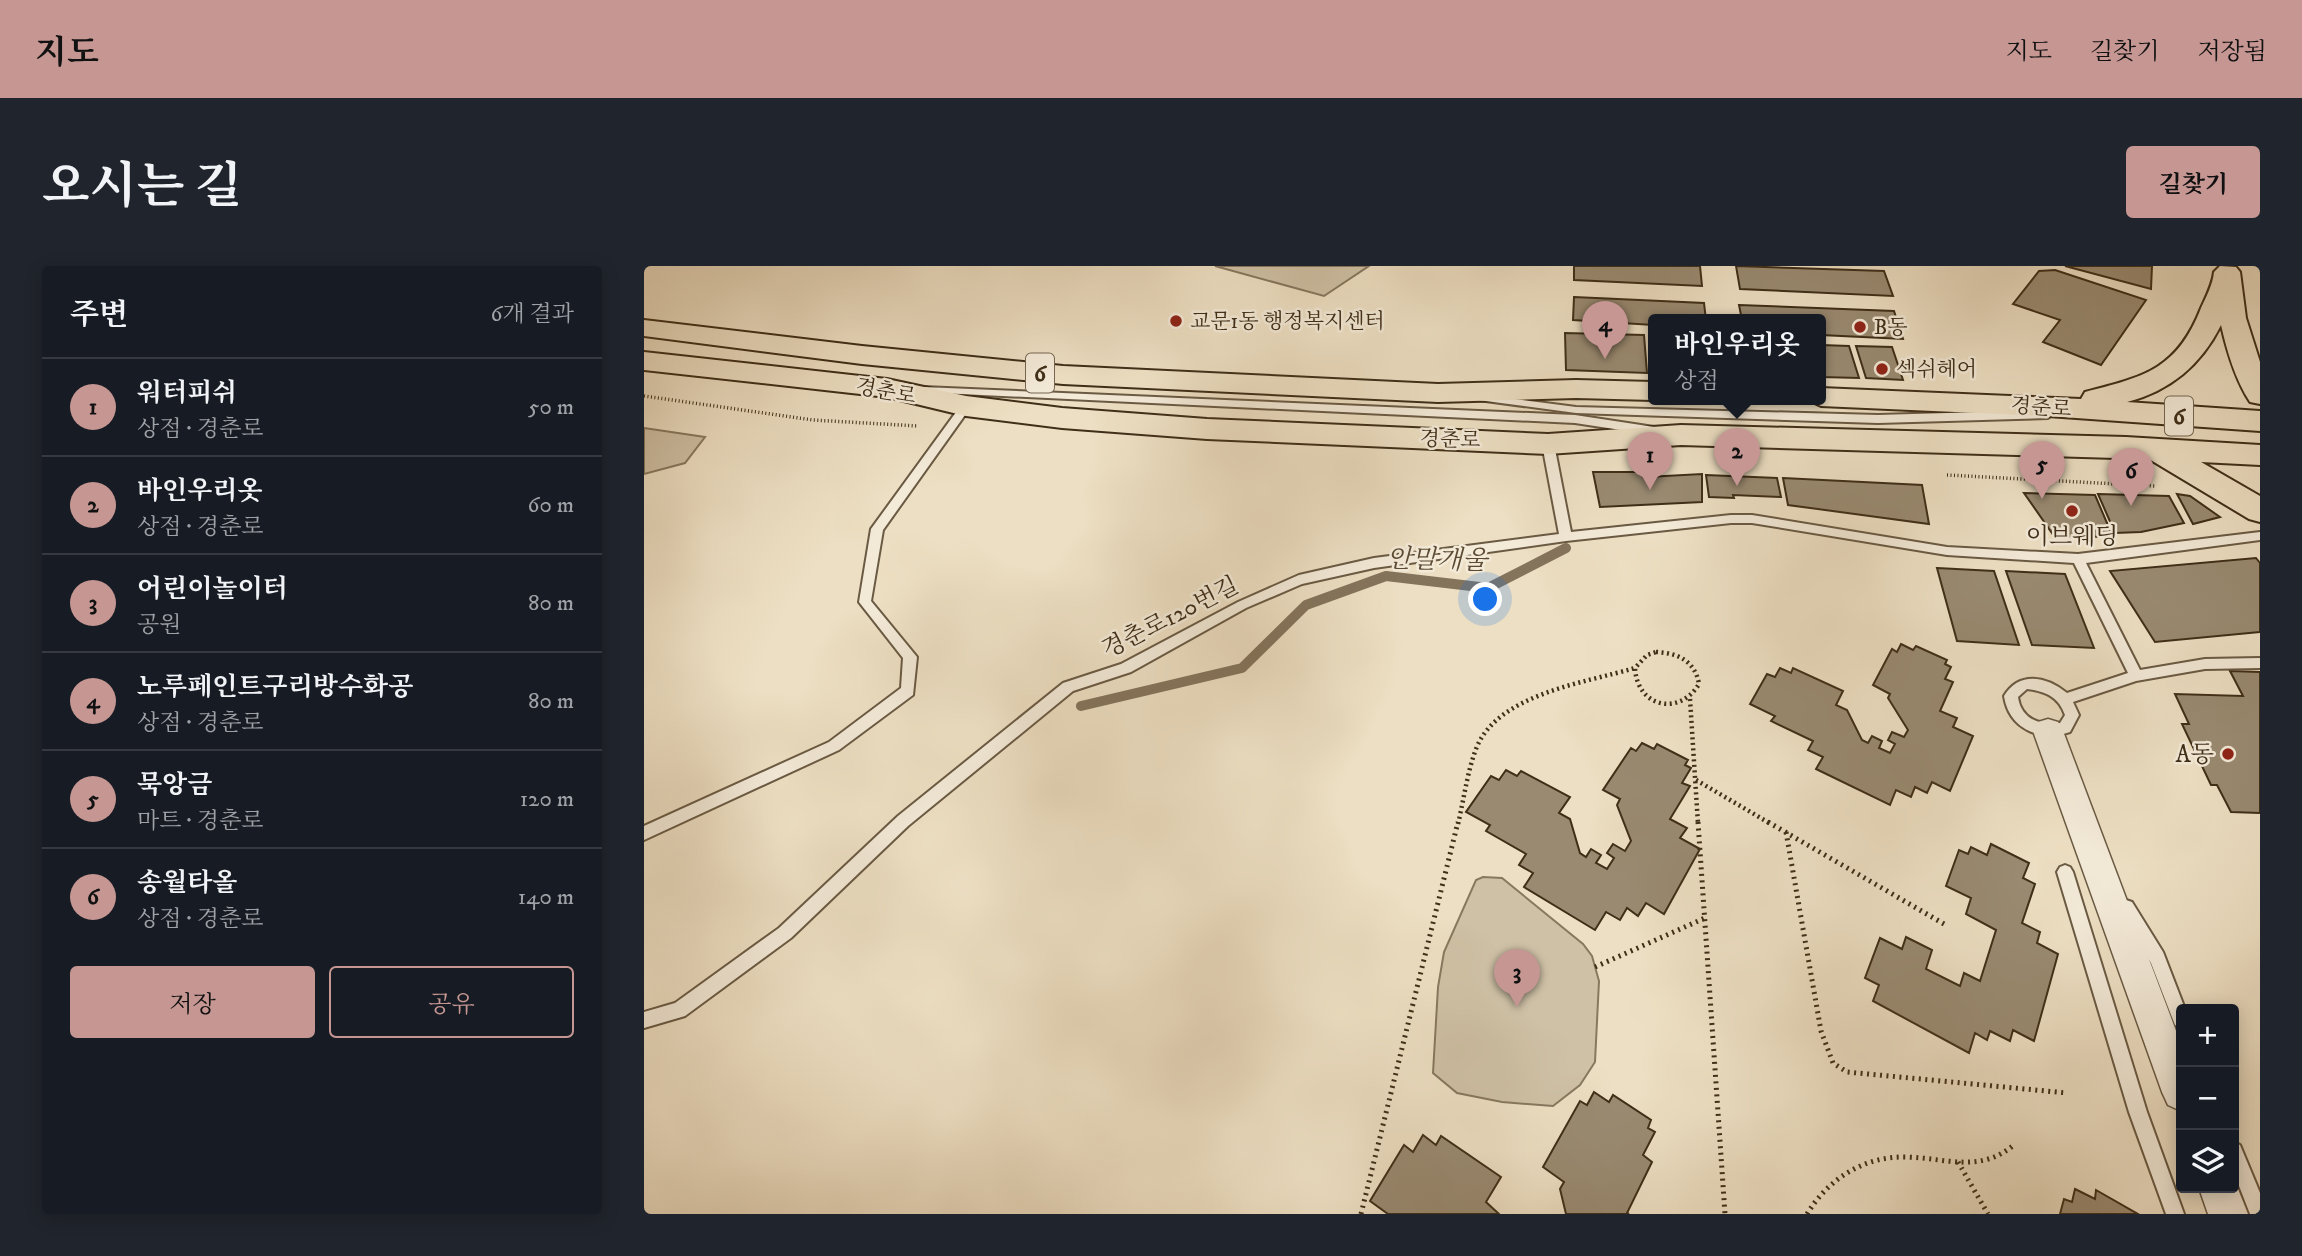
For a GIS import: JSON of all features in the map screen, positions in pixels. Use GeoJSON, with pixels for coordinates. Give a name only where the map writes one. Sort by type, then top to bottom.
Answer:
{"type":"FeatureCollection","features":[{"type":"Feature","properties":{"kind":"main road"},"geometry":{"type":"LineString","coordinates":[[2227,271],[2242,351],[2248,372],[2260,395]]}},
{"type":"Feature","properties":{"kind":"main road"},"geometry":{"type":"LineString","coordinates":[[2048,406],[2124,395],[2152,384],[2179,365],[2199,341],[2227,271]]}},
{"type":"Feature","properties":{"kind":"main road","name":"경춘로"},"geometry":{"type":"LineString","coordinates":[[644,328],[862,355],[1063,375],[1438,393],[1576,389],[1648,391]]}},
{"type":"Feature","properties":{"kind":"main road","name":"경춘로"},"geometry":{"type":"LineString","coordinates":[[644,361],[887,388],[966,406],[1062,418],[1208,429],[1548,444],[1681,435],[2154,448],[2260,454]]}},
{"type":"Feature","properties":{"kind":"main road","name":"경춘로"},"geometry":{"type":"LineString","coordinates":[[1826,397],[2048,406],[2260,421]]}},
{"type":"Feature","properties":{"kind":"main road"},"geometry":{"type":"LineString","coordinates":[[2154,448],[2260,511]]}},
{"type":"Feature","properties":{"kind":"street"},"geometry":{"type":"LineString","coordinates":[[2048,731],[2176,1079]]}},
{"type":"Feature","properties":{"kind":"street"},"geometry":{"type":"LineString","coordinates":[[2220,1193],[2228,1214]]}},
{"type":"Feature","properties":{"kind":"lane"},"geometry":{"type":"LineString","coordinates":[[887,388],[1575,419],[1681,435]]}},
{"type":"Feature","properties":{"kind":"lane"},"geometry":{"type":"LineString","coordinates":[[1438,393],[1576,410],[1878,419],[1999,417],[2099,411]]}},
{"type":"Feature","properties":{"kind":"lane"},"geometry":{"type":"LineString","coordinates":[[644,833],[834,747],[908,691],[910,657],[864,602],[877,529],[966,406]]}},
{"type":"Feature","properties":{"kind":"lane"},"geometry":{"type":"LineString","coordinates":[[1548,444],[1566,537]]}},
{"type":"Feature","properties":{"kind":"lane","name":"경춘로120번길"},"geometry":{"type":"LineString","coordinates":[[644,1020],[679,1010],[785,933],[903,821],[1068,687],[1126,668],[1242,606],[1299,580],[1374,563],[1566,537],[1731,519],[1752,519],[1947,551],[2078,559],[2260,536]]}},
{"type":"Feature","properties":{"kind":"lane"},"geometry":{"type":"LineString","coordinates":[[2078,559],[2136,676]]}},
{"type":"Feature","properties":{"kind":"lane"},"geometry":{"type":"LineString","coordinates":[[2065,699],[2136,676],[2205,664],[2260,663]]}},
{"type":"Feature","properties":{"kind":"lane"},"geometry":{"type":"LineString","coordinates":[[2038,684],[2057,692],[2065,699],[2070,707],[2070,722],[2057,731],[2048,731],[2028,724],[2020,718],[2011,704],[2011,696],[2020,686],[2038,684]]}},
{"type":"Feature","properties":{"kind":"lane"},"geometry":{"type":"LineString","coordinates":[[2095,857],[2157,958],[2176,1006]]}},
{"type":"Feature","properties":{"kind":"lane"},"geometry":{"type":"LineString","coordinates":[[2065,872],[2138,1112],[2175,1214]]}},
{"type":"Feature","properties":{"kind":"lane"},"geometry":{"type":"LineString","coordinates":[[2239,1164],[2259,1214]]}},
{"type":"Feature","properties":{"kind":"path"},"geometry":{"type":"LineString","coordinates":[[1361,1214],[1476,750],[1484,732],[1501,715],[1523,701],[1635,668],[1647,655],[1657,652],[1667,652],[1687,660],[1698,676],[1699,684],[1690,699],[1725,1214]]}},
{"type":"Feature","properties":{"kind":"path"},"geometry":{"type":"LineString","coordinates":[[1635,668],[1636,685],[1650,699],[1671,705],[1690,699]]}},
{"type":"Feature","properties":{"kind":"path"},"geometry":{"type":"LineString","coordinates":[[1695,780],[1944,924]]}},
{"type":"Feature","properties":{"kind":"path"},"geometry":{"type":"LineString","coordinates":[[1786,832],[1821,1031],[1833,1063],[1847,1072],[2067,1093]]}},
{"type":"Feature","properties":{"kind":"path"},"geometry":{"type":"LineString","coordinates":[[1595,967],[1705,918]]}},
{"type":"Feature","properties":{"kind":"path"},"geometry":{"type":"LineString","coordinates":[[1807,1214],[1813,1201],[1829,1183],[1880,1160],[1902,1157],[1972,1163],[1996,1159],[2015,1144]]}},
{"type":"Feature","properties":{"kind":"path"},"geometry":{"type":"LineString","coordinates":[[1958,1162],[1988,1214]]}},
{"type":"Feature","properties":{"kind":"shaded area"},"geometry":{"type":"Polygon","coordinates":[[[1215,266],[1369,266],[1324,296],[1215,266]]]}},
{"type":"Feature","properties":{"kind":"shaded area"},"geometry":{"type":"Polygon","coordinates":[[[644,428],[705,437],[685,463],[644,474],[644,428]]]}},
{"type":"Feature","properties":{"kind":"shaded area"},"geometry":{"type":"Polygon","coordinates":[[[1483,877],[1502,878],[1583,944],[1592,956],[1599,981],[1595,1062],[1580,1085],[1553,1106],[1502,1102],[1457,1093],[1433,1073],[1438,987],[1444,952],[1476,880],[1483,877]]]}},
{"type":"Feature","properties":{"kind":"building"},"geometry":{"type":"Polygon","coordinates":[[[1574,266],[1700,266],[1702,286],[1574,280],[1574,266]]]}},
{"type":"Feature","properties":{"kind":"building"},"geometry":{"type":"Polygon","coordinates":[[[1736,266],[1884,271],[1893,296],[1740,289],[1736,266]]]}},
{"type":"Feature","properties":{"kind":"building"},"geometry":{"type":"Polygon","coordinates":[[[2065,266],[2152,266],[2151,289],[2065,266]]]}},
{"type":"Feature","properties":{"kind":"building"},"geometry":{"type":"Polygon","coordinates":[[[2055,270],[2146,300],[2101,365],[2043,342],[2060,320],[2013,304],[2039,271],[2055,270]]]}},
{"type":"Feature","properties":{"kind":"building"},"geometry":{"type":"Polygon","coordinates":[[[1574,297],[1704,303],[1705,314],[1648,314],[1648,325],[1573,320],[1574,297]]]}},
{"type":"Feature","properties":{"kind":"building","name":"B동"},"geometry":{"type":"Polygon","coordinates":[[[1739,305],[1894,311],[1903,339],[1826,335],[1826,314],[1741,314],[1739,305]]]}},
{"type":"Feature","properties":{"kind":"building"},"geometry":{"type":"Polygon","coordinates":[[[1565,333],[1644,335],[1647,373],[1566,370],[1565,333]]]}},
{"type":"Feature","properties":{"kind":"building"},"geometry":{"type":"Polygon","coordinates":[[[1826,345],[1849,346],[1859,378],[1826,377],[1826,345]]]}},
{"type":"Feature","properties":{"kind":"building"},"geometry":{"type":"Polygon","coordinates":[[[1856,346],[1892,347],[1903,380],[1866,378],[1856,346]]]}},
{"type":"Feature","properties":{"kind":"building"},"geometry":{"type":"Polygon","coordinates":[[[1593,472],[1643,472],[1646,477],[1702,474],[1702,502],[1600,507],[1593,472]]]}},
{"type":"Feature","properties":{"kind":"building"},"geometry":{"type":"Polygon","coordinates":[[[1706,475],[1777,478],[1781,497],[1709,497],[1706,475]]]}},
{"type":"Feature","properties":{"kind":"building"},"geometry":{"type":"Polygon","coordinates":[[[1783,478],[1922,485],[1929,524],[1788,505],[1783,478]]]}},
{"type":"Feature","properties":{"kind":"building"},"geometry":{"type":"Polygon","coordinates":[[[2024,493],[2095,495],[2113,537],[2054,536],[2024,493]]]}},
{"type":"Feature","properties":{"kind":"building"},"geometry":{"type":"Polygon","coordinates":[[[2098,494],[2169,496],[2184,523],[2141,532],[2115,533],[2098,494]]]}},
{"type":"Feature","properties":{"kind":"building"},"geometry":{"type":"Polygon","coordinates":[[[2177,494],[2190,496],[2220,517],[2193,524],[2177,494]]]}},
{"type":"Feature","properties":{"kind":"building"},"geometry":{"type":"Polygon","coordinates":[[[2256,558],[2260,563],[2260,632],[2155,642],[2110,571],[2256,558]]]}},
{"type":"Feature","properties":{"kind":"building"},"geometry":{"type":"Polygon","coordinates":[[[1937,568],[1994,571],[2019,645],[1957,641],[1937,568]]]}},
{"type":"Feature","properties":{"kind":"building"},"geometry":{"type":"Polygon","coordinates":[[[2006,571],[2065,574],[2094,648],[2032,645],[2006,571]]]}},
{"type":"Feature","properties":{"kind":"building"},"geometry":{"type":"Polygon","coordinates":[[[1901,644],[1913,650],[1916,646],[1947,660],[1945,664],[1951,667],[1945,679],[1953,682],[1940,711],[1957,718],[1953,727],[1973,736],[1950,791],[1932,782],[1927,793],[1915,787],[1911,797],[1896,790],[1890,805],[1816,769],[1823,757],[1808,750],[1813,741],[1771,721],[1775,716],[1750,704],[1767,674],[1775,677],[1780,668],[1791,673],[1793,668],[1843,691],[1836,705],[1847,710],[1862,740],[1868,743],[1872,736],[1882,741],[1879,748],[1890,753],[1895,744],[1888,740],[1892,732],[1904,737],[1908,730],[1888,698],[1890,694],[1873,685],[1892,649],[1897,652],[1901,644]]]}},
{"type":"Feature","properties":{"kind":"building","name":"A동"},"geometry":{"type":"Polygon","coordinates":[[[2230,671],[2260,672],[2260,813],[2231,812],[2217,785],[2211,785],[2182,724],[2189,724],[2175,694],[2243,696],[2230,671]]]}},
{"type":"Feature","properties":{"kind":"building"},"geometry":{"type":"Polygon","coordinates":[[[1642,743],[1654,749],[1657,744],[1688,760],[1685,765],[1691,768],[1682,783],[1690,786],[1670,819],[1687,828],[1680,838],[1700,849],[1664,914],[1646,903],[1638,916],[1627,908],[1620,920],[1606,912],[1595,930],[1524,887],[1533,873],[1519,865],[1526,854],[1486,831],[1490,825],[1466,812],[1491,776],[1499,780],[1506,770],[1517,776],[1521,771],[1570,797],[1559,813],[1570,819],[1580,853],[1586,857],[1591,849],[1601,855],[1596,863],[1607,869],[1614,858],[1607,853],[1613,844],[1625,851],[1631,841],[1617,805],[1620,799],[1603,790],[1631,748],[1636,751],[1642,743]]]}},
{"type":"Feature","properties":{"kind":"building"},"geometry":{"type":"Polygon","coordinates":[[[1991,844],[2029,863],[2023,878],[2035,884],[2022,923],[2040,932],[2037,943],[2058,954],[2034,1041],[2013,1030],[2010,1041],[1990,1031],[1987,1040],[1975,1033],[1969,1053],[1873,1001],[1879,985],[1865,978],[1880,938],[1902,949],[1906,937],[1932,950],[1926,969],[1960,986],[1964,973],[1980,981],[1996,930],[1966,914],[1971,898],[1946,886],[1959,850],[1968,854],[1971,847],[1987,855],[1991,844]]]}},
{"type":"Feature","properties":{"kind":"building"},"geometry":{"type":"Polygon","coordinates":[[[1594,1092],[1609,1102],[1613,1095],[1651,1120],[1648,1128],[1655,1132],[1643,1155],[1652,1162],[1627,1213],[1629,1214],[1566,1214],[1560,1189],[1564,1182],[1543,1167],[1580,1101],[1587,1105],[1594,1092]]]}},
{"type":"Feature","properties":{"kind":"building"},"geometry":{"type":"Polygon","coordinates":[[[1423,1135],[1436,1145],[1441,1136],[1501,1177],[1486,1202],[1499,1214],[1388,1214],[1370,1201],[1404,1145],[1413,1152],[1423,1135]]]}},
{"type":"Feature","properties":{"kind":"building"},"geometry":{"type":"Polygon","coordinates":[[[2075,1189],[2095,1199],[2096,1190],[2138,1214],[2060,1214],[2064,1199],[2072,1202],[2075,1189]]]}},
{"type":"Feature","properties":{"kind":"waterway","name":"안말개울"},"geometry":{"type":"LineString","coordinates":[[1081,706],[1242,668],[1306,605],[1386,576],[1488,588],[1566,548]]}},
{"type":"Feature","properties":{"kind":"place","name":"교문1동 행정복지센터"},"geometry":{"type":"Point","coordinates":[1176,321]}},
{"type":"Feature","properties":{"kind":"place","name":"B동"},"geometry":{"type":"Point","coordinates":[1860,327]}},
{"type":"Feature","properties":{"kind":"place","name":"노루페인트구리방수화공"},"geometry":{"type":"Point","coordinates":[1605,359]}},
{"type":"Feature","properties":{"kind":"place","name":"섹쉬헤어"},"geometry":{"type":"Point","coordinates":[1882,369]}},
{"type":"Feature","properties":{"kind":"place","name":"바인우리옷"},"geometry":{"type":"Point","coordinates":[1737,486]}},
{"type":"Feature","properties":{"kind":"place","name":"워터피쉬"},"geometry":{"type":"Point","coordinates":[1650,490]}},
{"type":"Feature","properties":{"kind":"place","name":"묵앙금"},"geometry":{"type":"Point","coordinates":[2042,499]}},
{"type":"Feature","properties":{"kind":"place","name":"송월타올"},"geometry":{"type":"Point","coordinates":[2131,506]}},
{"type":"Feature","properties":{"kind":"place","name":"이브웨딩"},"geometry":{"type":"Point","coordinates":[2072,511]}},
{"type":"Feature","properties":{"kind":"place","name":"A동"},"geometry":{"type":"Point","coordinates":[2228,754]}},
{"type":"Feature","properties":{"kind":"place","name":"어린이놀이터"},"geometry":{"type":"Point","coordinates":[1517,1007]}}]}
